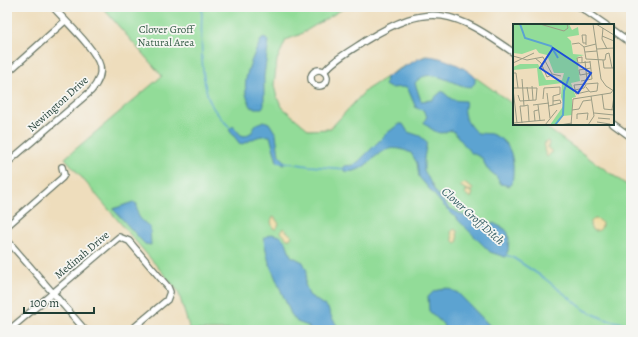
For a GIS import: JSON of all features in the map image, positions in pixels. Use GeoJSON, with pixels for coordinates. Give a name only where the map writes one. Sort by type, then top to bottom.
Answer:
{"type":"FeatureCollection","features":[{"type":"Feature","properties":{"kind":"street"},"geometry":{"type":"LineString","coordinates":[[7,73],[65,21],[53,7]]}},
{"type":"Feature","properties":{"kind":"street"},"geometry":{"type":"LineString","coordinates":[[438,7],[438,14]]}},
{"type":"Feature","properties":{"kind":"street"},"geometry":{"type":"LineString","coordinates":[[580,7],[605,24]]}},
{"type":"Feature","properties":{"kind":"street"},"geometry":{"type":"LineString","coordinates":[[324,72],[335,62],[393,23],[417,14],[438,14],[466,21],[513,52]]}},
{"type":"Feature","properties":{"kind":"street","name":"Newington Drive"},"geometry":{"type":"LineString","coordinates":[[7,163],[91,91],[99,80],[100,67],[94,53],[65,21]]}},
{"type":"Feature","properties":{"kind":"street"},"geometry":{"type":"LineString","coordinates":[[614,31],[631,43]]}},
{"type":"Feature","properties":{"kind":"street"},"geometry":{"type":"LineString","coordinates":[[614,125],[631,137]]}},
{"type":"Feature","properties":{"kind":"street"},"geometry":{"type":"LineString","coordinates":[[7,226],[62,178],[64,174],[62,167]]}},
{"type":"Feature","properties":{"kind":"street","name":"Medinah Drive"},"geometry":{"type":"LineString","coordinates":[[9,330],[119,237],[129,241],[168,287],[169,294],[166,300],[131,330]]}},
{"type":"Feature","properties":{"kind":"street"},"geometry":{"type":"LineString","coordinates":[[7,240],[85,330]]}},
{"type":"Feature","properties":{"kind":"green space","name":"Clover Groff Natural Area"},"geometry":{"type":"Polygon","coordinates":[[[102,7],[346,7],[299,35],[286,40],[277,60],[274,85],[277,98],[283,108],[309,130],[330,129],[366,90],[397,70],[425,56],[440,59],[461,67],[513,104],[513,125],[542,125],[631,188],[631,330],[190,330],[178,291],[65,158],[162,76],[102,7]]]}},
{"type":"Feature","properties":{"kind":"sand"},"geometry":{"type":"Polygon","coordinates":[[[548,141],[548,147],[552,152],[547,157],[544,150],[545,142],[548,141]]]}},
{"type":"Feature","properties":{"kind":"sand"},"geometry":{"type":"Polygon","coordinates":[[[464,183],[473,189],[472,191],[460,186],[464,183]]]}},
{"type":"Feature","properties":{"kind":"sand"},"geometry":{"type":"Polygon","coordinates":[[[467,190],[473,193],[471,198],[465,194],[467,190]]]}},
{"type":"Feature","properties":{"kind":"sand"},"geometry":{"type":"Polygon","coordinates":[[[273,217],[279,224],[276,229],[273,228],[271,222],[273,217]]]}},
{"type":"Feature","properties":{"kind":"sand"},"geometry":{"type":"Polygon","coordinates":[[[594,219],[598,219],[602,225],[598,231],[594,231],[590,227],[590,223],[594,219]]]}},
{"type":"Feature","properties":{"kind":"sand"},"geometry":{"type":"Polygon","coordinates":[[[283,228],[292,236],[290,239],[287,239],[281,232],[283,228]]]}},
{"type":"Feature","properties":{"kind":"sand"},"geometry":{"type":"Polygon","coordinates":[[[454,229],[457,231],[458,241],[455,243],[451,232],[454,229]]]}},
{"type":"Feature","properties":{"kind":"water"},"geometry":{"type":"Polygon","coordinates":[[[264,38],[269,41],[264,76],[264,105],[262,108],[252,108],[246,91],[247,74],[253,56],[261,40],[264,38]]]}},
{"type":"Feature","properties":{"kind":"water"},"geometry":{"type":"Polygon","coordinates":[[[427,56],[440,58],[459,66],[475,77],[475,83],[471,87],[435,76],[421,78],[415,83],[421,101],[432,100],[442,91],[452,99],[465,101],[466,104],[464,112],[468,123],[474,130],[477,133],[491,134],[499,138],[509,148],[513,161],[512,184],[510,186],[501,184],[496,176],[487,169],[482,158],[470,152],[454,132],[450,130],[439,133],[427,125],[424,122],[427,116],[423,110],[416,108],[407,87],[390,88],[385,85],[386,77],[418,59],[427,56]]]}},
{"type":"Feature","properties":{"kind":"water"},"geometry":{"type":"Polygon","coordinates":[[[264,121],[269,123],[276,134],[279,155],[284,160],[284,164],[277,162],[270,136],[260,136],[240,144],[229,130],[233,126],[241,135],[245,136],[252,132],[256,124],[264,121]]]}},
{"type":"Feature","properties":{"kind":"water"},"geometry":{"type":"Polygon","coordinates":[[[399,124],[403,124],[408,132],[420,136],[427,142],[424,158],[424,170],[435,191],[449,208],[481,225],[493,223],[505,229],[508,233],[509,239],[508,251],[505,257],[490,252],[443,205],[419,177],[417,163],[411,153],[399,149],[389,149],[382,152],[362,168],[354,171],[344,171],[344,166],[354,165],[387,133],[399,124]]]}},
{"type":"Feature","properties":{"kind":"water"},"geometry":{"type":"Polygon","coordinates":[[[133,202],[137,204],[137,212],[140,218],[150,227],[151,245],[145,244],[113,209],[133,202]]]}},
{"type":"Feature","properties":{"kind":"water"},"geometry":{"type":"Polygon","coordinates":[[[271,234],[280,236],[286,242],[291,256],[303,262],[307,271],[305,284],[309,295],[328,308],[332,318],[340,330],[310,330],[308,326],[297,322],[291,314],[269,263],[264,241],[265,237],[271,234]]]}},
{"type":"Feature","properties":{"kind":"water"},"geometry":{"type":"Polygon","coordinates":[[[447,288],[458,293],[494,330],[445,330],[443,324],[429,311],[428,297],[434,291],[447,288]]]}},
{"type":"Feature","properties":{"kind":"waterway","name":"Clover Groff Ditch"},"geometry":{"type":"LineString","coordinates":[[200,7],[202,10],[202,59],[205,86],[212,106],[232,130]]}},
{"type":"Feature","properties":{"kind":"waterway","name":"Clover Groff Ditch"},"geometry":{"type":"LineString","coordinates":[[284,162],[346,169]]}},
{"type":"Feature","properties":{"kind":"waterway","name":"Clover Groff Ditch"},"geometry":{"type":"LineString","coordinates":[[505,255],[512,257],[544,278],[585,310],[604,319],[631,325]]}}]}
